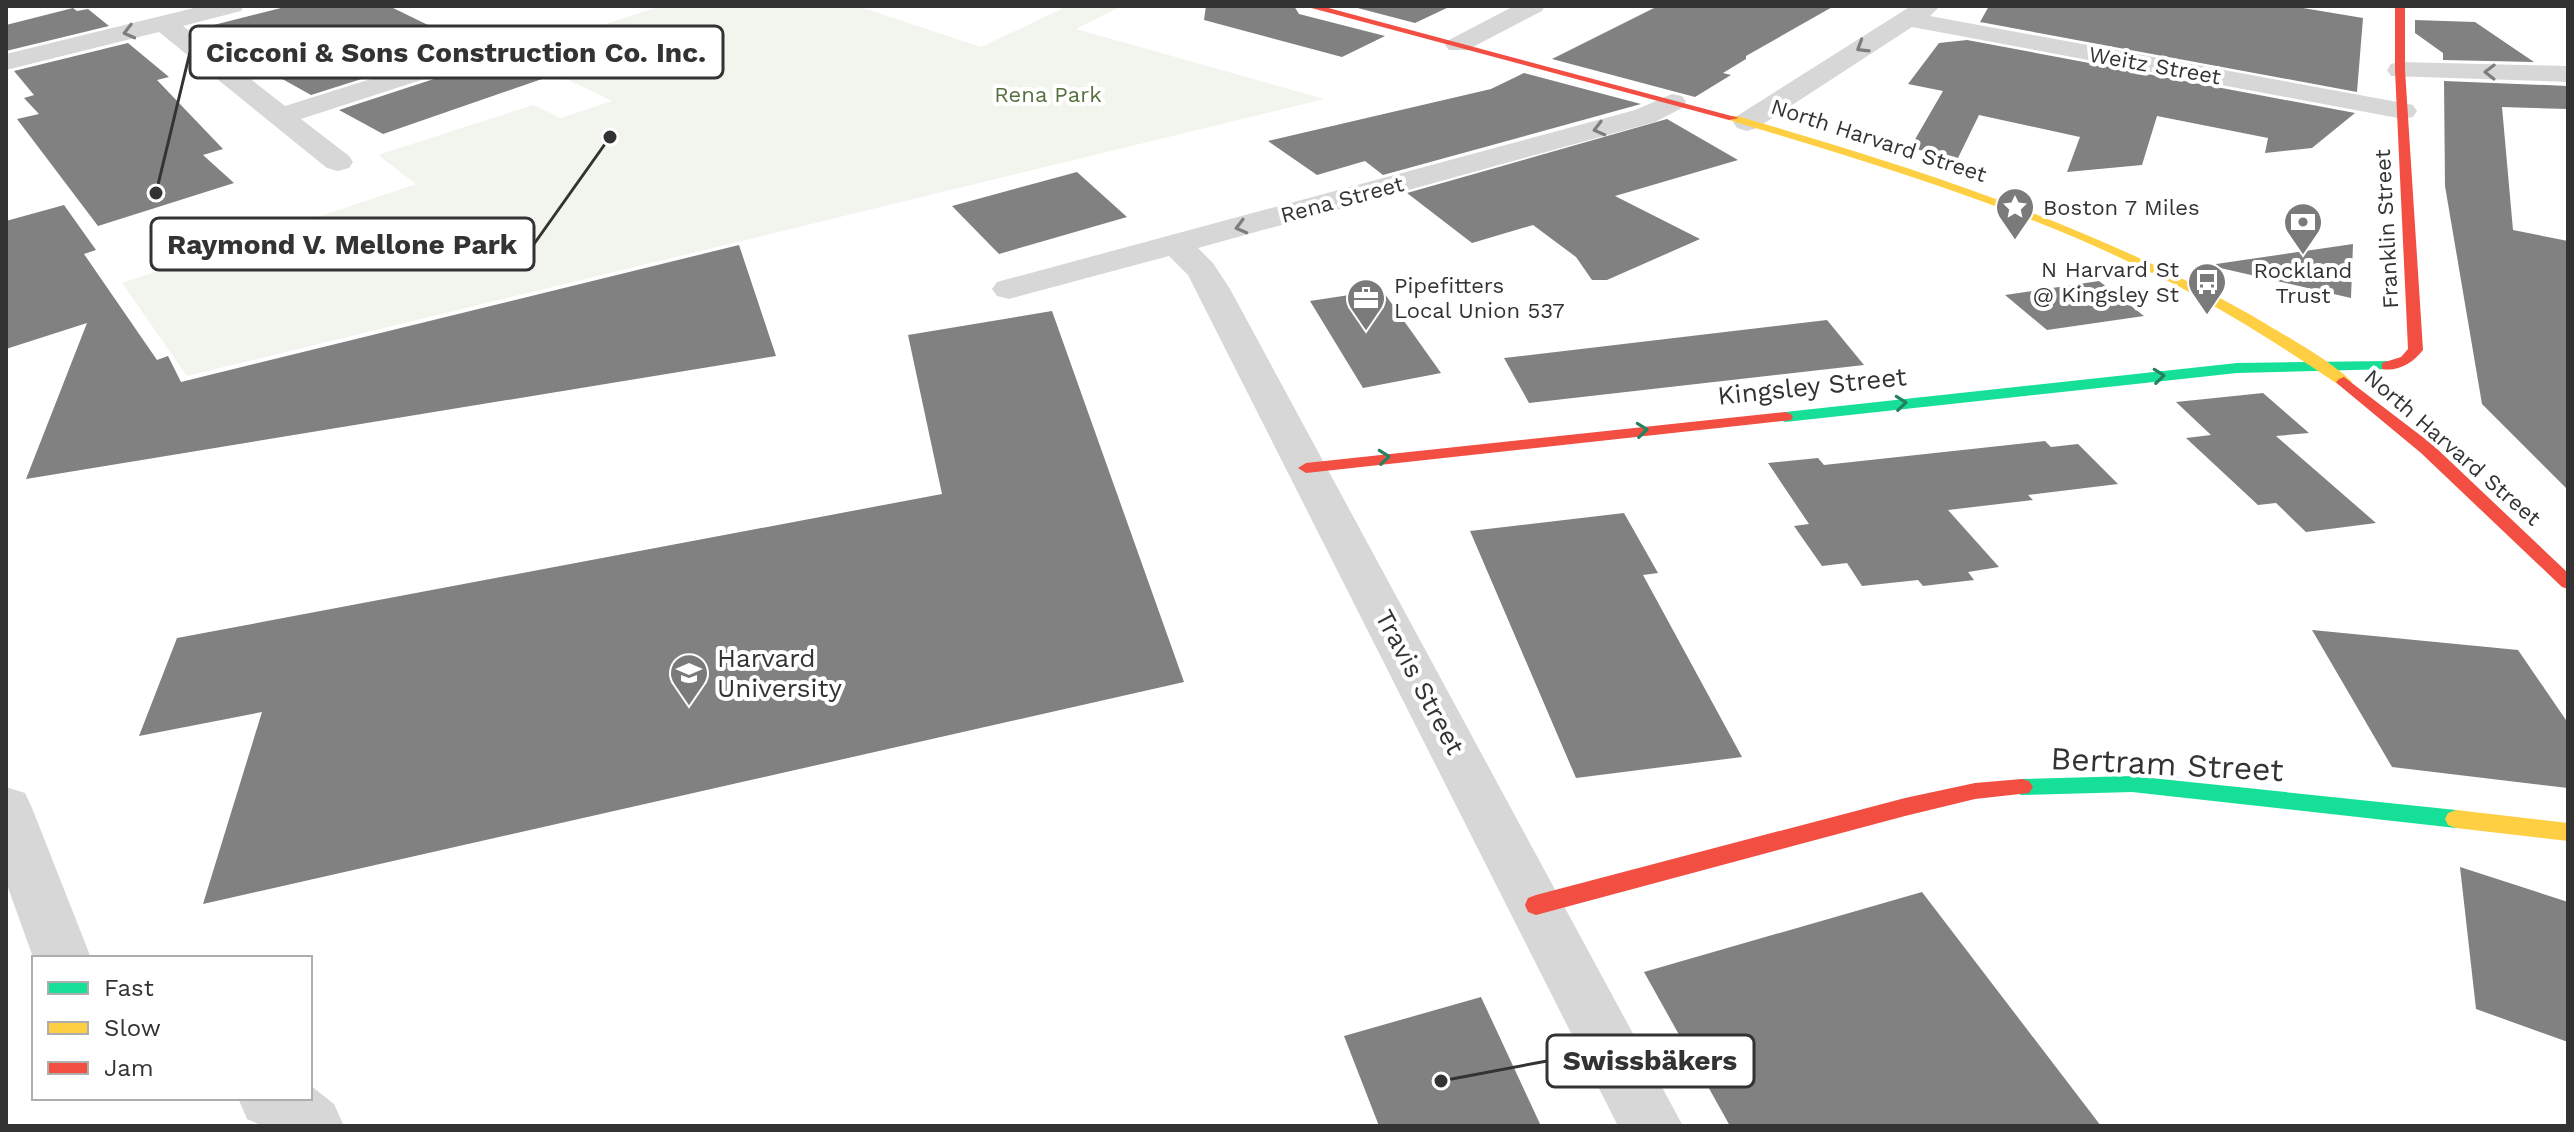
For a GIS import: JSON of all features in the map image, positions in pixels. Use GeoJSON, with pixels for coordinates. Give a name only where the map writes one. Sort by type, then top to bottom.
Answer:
{"type":"FeatureCollection","features":[{"type":"Feature","properties":{"kind":"street"},"geometry":{"type":"LineString","coordinates":[[6,62],[232,6]]}},
{"type":"Feature","properties":{"kind":"street","name":"North Harvard Street"},"geometry":{"type":"LineString","coordinates":[[1309,6],[1747,122],[1919,176],[2083,238],[2232,310],[2324,367],[2443,466],[2568,583]]}},
{"type":"Feature","properties":{"kind":"street"},"geometry":{"type":"LineString","coordinates":[[1458,45],[1533,6]]}},
{"type":"Feature","properties":{"kind":"street","name":"Franklin Street"},"geometry":{"type":"LineString","coordinates":[[2324,367],[2383,367],[2413,357],[2416,350],[2400,70],[2400,6]]}},
{"type":"Feature","properties":{"kind":"street"},"geometry":{"type":"LineString","coordinates":[[1747,122],[1917,12]]}},
{"type":"Feature","properties":{"kind":"street","name":"Weitz Street"},"geometry":{"type":"LineString","coordinates":[[1917,12],[2403,111]]}},
{"type":"Feature","properties":{"kind":"street"},"geometry":{"type":"LineString","coordinates":[[164,23],[338,162]]}},
{"type":"Feature","properties":{"kind":"street"},"geometry":{"type":"LineString","coordinates":[[281,116],[520,40]]}},
{"type":"Feature","properties":{"kind":"street"},"geometry":{"type":"LineString","coordinates":[[2400,70],[2568,74]]}},
{"type":"Feature","properties":{"kind":"street","name":"Rena Street"},"geometry":{"type":"LineString","coordinates":[[1009,289],[1645,116],[1672,102]]}},
{"type":"Feature","properties":{"kind":"street","name":"Travis Street"},"geometry":{"type":"LineString","coordinates":[[1177,245],[1207,279],[1651,1126]]}},
{"type":"Feature","properties":{"kind":"street","name":"Kingsley Street"},"geometry":{"type":"LineString","coordinates":[[1306,468],[1502,444],[2237,368],[2324,367]]}},
{"type":"Feature","properties":{"kind":"street","name":"Bertram Street"},"geometry":{"type":"LineString","coordinates":[[1536,905],[1941,798],[2039,785],[2132,784],[2568,832]]}},
{"type":"Feature","properties":{"kind":"street"},"geometry":{"type":"LineString","coordinates":[[6,808],[61,956]]}},
{"type":"Feature","properties":{"kind":"street"},"geometry":{"type":"LineString","coordinates":[[274,1100],[286,1105],[312,1126]]}},
{"type":"Feature","properties":{"kind":"green space","name":"Rena Park"},"geometry":{"type":"Polygon","coordinates":[[[661,6],[857,6],[981,47],[1068,6],[1121,6],[1076,29],[1324,99],[187,376],[122,283],[416,184],[378,155],[533,105],[561,118],[612,101],[525,59],[564,45],[578,33],[661,6]]]}},
{"type":"Feature","properties":{"kind":"building"},"geometry":{"type":"Polygon","coordinates":[[[289,6],[389,6],[469,45],[311,95],[194,30],[289,6]]]}},
{"type":"Feature","properties":{"kind":"building"},"geometry":{"type":"Polygon","coordinates":[[[1206,6],[1294,6],[1299,14],[1385,36],[1342,57],[1204,20],[1206,6]]]}},
{"type":"Feature","properties":{"kind":"building"},"geometry":{"type":"Polygon","coordinates":[[[1350,6],[1451,6],[1415,23],[1350,6]]]}},
{"type":"Feature","properties":{"kind":"building"},"geometry":{"type":"Polygon","coordinates":[[[1658,6],[1834,6],[1746,56],[1746,59],[1723,73],[1731,75],[1695,97],[1552,59],[1658,6]]]}},
{"type":"Feature","properties":{"kind":"building"},"geometry":{"type":"Polygon","coordinates":[[[1989,6],[2291,6],[2363,18],[2357,92],[1980,22],[1989,6]]]}},
{"type":"Feature","properties":{"kind":"building"},"geometry":{"type":"Polygon","coordinates":[[[73,8],[77,11],[88,9],[109,26],[6,51],[6,25],[73,8]]]}},
{"type":"Feature","properties":{"kind":"building"},"geometry":{"type":"Polygon","coordinates":[[[2415,20],[2475,22],[2534,62],[2443,60],[2443,53],[2415,33],[2415,20]]]}},
{"type":"Feature","properties":{"kind":"building"},"geometry":{"type":"Polygon","coordinates":[[[1967,40],[2355,113],[2312,148],[2265,153],[2268,138],[2157,116],[2142,165],[2067,172],[2080,137],[1979,115],[1958,158],[1910,148],[1943,91],[1908,84],[1939,43],[1967,40]]]}},
{"type":"Feature","properties":{"kind":"building"},"geometry":{"type":"Polygon","coordinates":[[[128,43],[169,77],[157,80],[223,149],[203,155],[234,183],[98,226],[17,119],[39,114],[24,98],[34,95],[14,71],[128,43]]]}},
{"type":"Feature","properties":{"kind":"building"},"geometry":{"type":"Polygon","coordinates":[[[498,58],[542,79],[383,134],[339,110],[498,58]]]}},
{"type":"Feature","properties":{"kind":"building"},"geometry":{"type":"Polygon","coordinates":[[[1524,73],[1641,104],[1383,175],[1365,161],[1317,175],[1268,141],[1491,89],[1524,73]]]}},
{"type":"Feature","properties":{"kind":"building"},"geometry":{"type":"Polygon","coordinates":[[[2444,81],[2568,86],[2568,109],[2502,107],[2513,230],[2568,241],[2568,490],[2482,404],[2445,186],[2444,81]]]}},
{"type":"Feature","properties":{"kind":"building"},"geometry":{"type":"Polygon","coordinates":[[[1667,119],[1738,160],[1615,196],[1700,239],[1607,280],[1592,280],[1576,257],[1533,225],[1472,243],[1407,193],[1667,119]]]}},
{"type":"Feature","properties":{"kind":"building"},"geometry":{"type":"Polygon","coordinates":[[[1077,172],[1127,217],[999,254],[952,206],[1077,172]]]}},
{"type":"Feature","properties":{"kind":"building"},"geometry":{"type":"Polygon","coordinates":[[[64,205],[96,250],[84,254],[157,360],[168,356],[181,382],[739,245],[776,356],[26,479],[87,323],[6,349],[6,221],[64,205]]]}},
{"type":"Feature","properties":{"kind":"building","name":"Rockland Trust"},"geometry":{"type":"Polygon","coordinates":[[[2353,244],[2351,298],[2216,267],[2216,264],[2353,244]]]}},
{"type":"Feature","properties":{"kind":"building"},"geometry":{"type":"Polygon","coordinates":[[[2099,281],[2144,316],[2047,330],[2005,295],[2099,281]]]}},
{"type":"Feature","properties":{"kind":"building"},"geometry":{"type":"Polygon","coordinates":[[[1382,290],[1441,373],[1363,388],[1310,301],[1382,290]]]}},
{"type":"Feature","properties":{"kind":"building"},"geometry":{"type":"Polygon","coordinates":[[[1052,311],[1184,682],[203,904],[262,712],[139,736],[177,638],[942,494],[908,335],[1052,311]]]}},
{"type":"Feature","properties":{"kind":"building"},"geometry":{"type":"Polygon","coordinates":[[[1827,320],[1864,365],[1529,403],[1504,358],[1827,320]]]}},
{"type":"Feature","properties":{"kind":"building"},"geometry":{"type":"Polygon","coordinates":[[[2263,393],[2309,433],[2276,436],[2376,523],[2306,532],[2276,503],[2258,505],[2186,438],[2211,435],[2176,402],[2263,393]]]}},
{"type":"Feature","properties":{"kind":"building"},"geometry":{"type":"Polygon","coordinates":[[[2045,441],[2051,447],[2078,444],[2118,484],[2028,495],[2033,500],[1948,510],[1999,567],[1968,572],[1974,580],[1923,586],[1918,580],[1862,586],[1847,563],[1822,566],[1794,526],[1809,524],[1768,463],[1818,458],[1824,465],[2045,441]]]}},
{"type":"Feature","properties":{"kind":"building"},"geometry":{"type":"Polygon","coordinates":[[[1624,513],[1658,573],[1643,575],[1742,757],[1576,778],[1470,531],[1624,513]]]}},
{"type":"Feature","properties":{"kind":"building"},"geometry":{"type":"Polygon","coordinates":[[[2312,630],[2518,650],[2568,723],[2568,788],[2392,767],[2312,630]]]}},
{"type":"Feature","properties":{"kind":"building"},"geometry":{"type":"Polygon","coordinates":[[[2460,867],[2568,902],[2568,1042],[2476,1009],[2460,867]]]}},
{"type":"Feature","properties":{"kind":"building"},"geometry":{"type":"Polygon","coordinates":[[[1922,892],[2101,1126],[1730,1126],[1644,972],[1922,892]]]}},
{"type":"Feature","properties":{"kind":"building"},"geometry":{"type":"Polygon","coordinates":[[[1481,997],[1541,1126],[1379,1126],[1344,1036],[1481,997]]]}},
{"type":"Feature","properties":{"kind":"traffic: fast"},"geometry":{"type":"LineString","coordinates":[[1785,417],[2237,368],[2387,366]]}},
{"type":"Feature","properties":{"kind":"traffic: fast"},"geometry":{"type":"LineString","coordinates":[[2022,787],[2132,784],[2456,819]]}},
{"type":"Feature","properties":{"kind":"traffic: slow"},"geometry":{"type":"LineString","coordinates":[[1733,118],[1972,194],[2128,257],[2203,294],[2275,336],[2344,382]]}},
{"type":"Feature","properties":{"kind":"traffic: slow"},"geometry":{"type":"LineString","coordinates":[[2456,819],[2568,832]]}},
{"type":"Feature","properties":{"kind":"traffic: jam"},"geometry":{"type":"LineString","coordinates":[[1309,6],[1733,118]]}},
{"type":"Feature","properties":{"kind":"traffic: jam"},"geometry":{"type":"LineString","coordinates":[[2387,366],[2406,360],[2416,350],[2400,70],[2400,6]]}},
{"type":"Feature","properties":{"kind":"traffic: jam"},"geometry":{"type":"LineString","coordinates":[[2344,382],[2427,449],[2568,583]]}},
{"type":"Feature","properties":{"kind":"traffic: jam"},"geometry":{"type":"LineString","coordinates":[[1306,468],[1785,417]]}},
{"type":"Feature","properties":{"kind":"traffic: jam"},"geometry":{"type":"LineString","coordinates":[[1536,905],[1905,807],[1975,791],[2022,787]]}},
{"type":"Feature","properties":{"kind":"place","name":"Raymond V. Mellone Park"},"geometry":{"type":"Point","coordinates":[610,137]}},
{"type":"Feature","properties":{"kind":"place","name":"Cicconi & Sons Construction Co. Inc."},"geometry":{"type":"Point","coordinates":[156,193]}},
{"type":"Feature","properties":{"kind":"place","name":"Boston 7 Miles"},"geometry":{"type":"Point","coordinates":[2015,241]}},
{"type":"Feature","properties":{"kind":"place","name":"Rockland Trust"},"geometry":{"type":"Point","coordinates":[2303,256]}},
{"type":"Feature","properties":{"kind":"place","name":"N Harvard St @ Kingsley St"},"geometry":{"type":"Point","coordinates":[2207,316]}},
{"type":"Feature","properties":{"kind":"place","name":"Pipefitters Local Union 537"},"geometry":{"type":"Point","coordinates":[1366,332]}},
{"type":"Feature","properties":{"kind":"place","name":"Harvard University"},"geometry":{"type":"Point","coordinates":[689,707]}},
{"type":"Feature","properties":{"kind":"place","name":"Swissbäkers"},"geometry":{"type":"Point","coordinates":[1441,1081]}}]}
